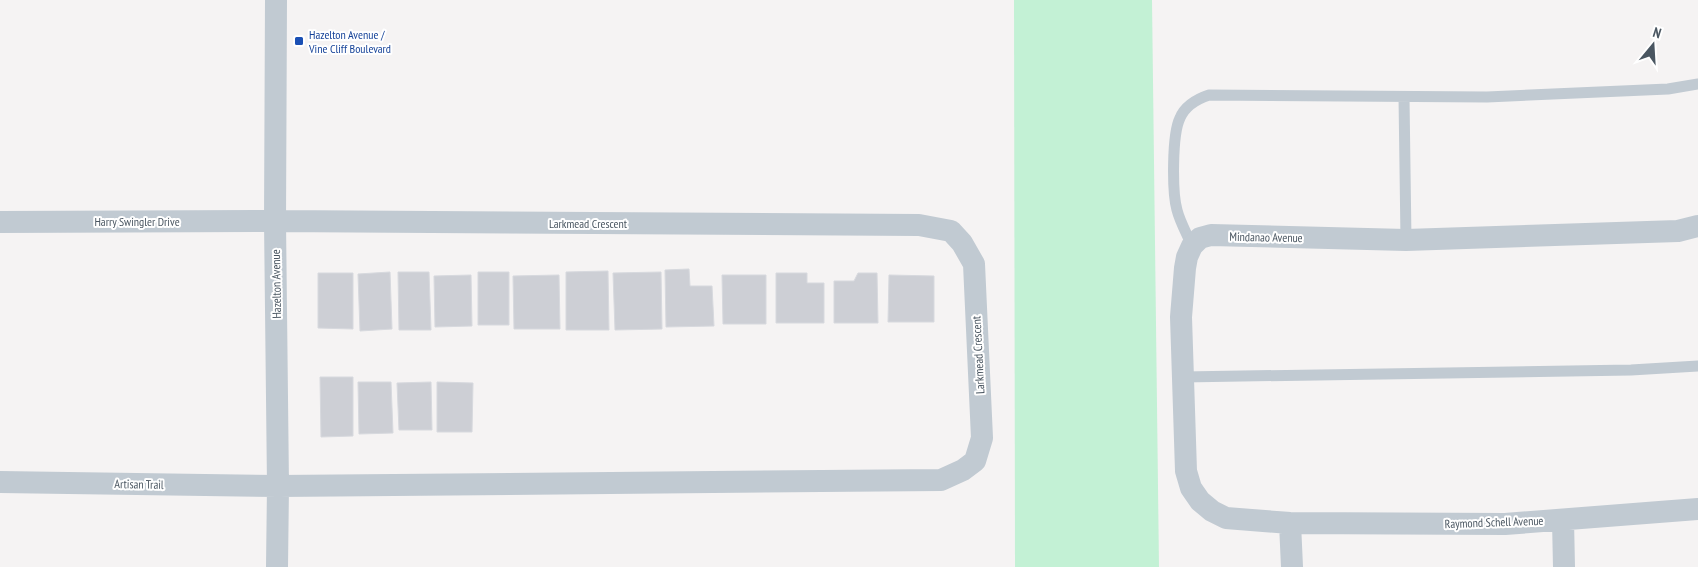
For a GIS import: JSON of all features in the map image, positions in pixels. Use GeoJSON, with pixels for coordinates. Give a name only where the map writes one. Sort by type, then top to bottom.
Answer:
{"type":"FeatureCollection","features":[{"type":"Feature","properties":{"kind":"street","name":"Hazelton Avenue"},"geometry":{"type":"LineString","coordinates":[[276,0],[277,567]]}},
{"type":"Feature","properties":{"kind":"street","name":"Harry Swingler Drive"},"geometry":{"type":"LineString","coordinates":[[0,222],[275,221]]}},
{"type":"Feature","properties":{"kind":"street","name":"Larkmead Crescent"},"geometry":{"type":"LineString","coordinates":[[275,221],[919,225],[951,231],[962,243],[974,264],[982,438],[975,461],[962,470],[941,480],[278,486]]}},
{"type":"Feature","properties":{"kind":"street","name":"Mindanao Avenue"},"geometry":{"type":"LineString","coordinates":[[1192,246],[1200,238],[1211,235],[1406,240],[1678,231],[1698,226]]}},
{"type":"Feature","properties":{"kind":"street"},"geometry":{"type":"LineString","coordinates":[[1192,246],[1187,257],[1181,317],[1186,471],[1191,488],[1200,501],[1226,518],[1290,523],[1292,567]]}},
{"type":"Feature","properties":{"kind":"street","name":"Artisan Trail"},"geometry":{"type":"LineString","coordinates":[[0,482],[278,486]]}},
{"type":"Feature","properties":{"kind":"street","name":"Raymond Schell Avenue"},"geometry":{"type":"LineString","coordinates":[[1290,523],[1505,524],[1698,509]]}},
{"type":"Feature","properties":{"kind":"street"},"geometry":{"type":"LineString","coordinates":[[1563,520],[1564,567]]}},
{"type":"Feature","properties":{"kind":"lane"},"geometry":{"type":"LineString","coordinates":[[1192,246],[1177,210],[1174,185],[1176,127],[1180,116],[1190,105],[1200,98],[1209,95],[1487,97],[1668,90],[1698,84]]}},
{"type":"Feature","properties":{"kind":"lane"},"geometry":{"type":"LineString","coordinates":[[1404,96],[1406,240]]}},
{"type":"Feature","properties":{"kind":"lane"},"geometry":{"type":"LineString","coordinates":[[1183,377],[1631,370],[1698,366]]}},
{"type":"Feature","properties":{"kind":"green space"},"geometry":{"type":"Polygon","coordinates":[[[1014,0],[1152,0],[1159,567],[1015,567],[1014,0]]]}},
{"type":"Feature","properties":{"kind":"building"},"geometry":{"type":"Polygon","coordinates":[[[689,269],[690,286],[712,286],[714,326],[666,327],[665,270],[689,269]]]}},
{"type":"Feature","properties":{"kind":"building"},"geometry":{"type":"Polygon","coordinates":[[[608,271],[609,330],[566,330],[566,272],[608,271]]]}},
{"type":"Feature","properties":{"kind":"building"},"geometry":{"type":"Polygon","coordinates":[[[390,272],[392,329],[360,331],[358,274],[390,272]]]}},
{"type":"Feature","properties":{"kind":"building"},"geometry":{"type":"Polygon","coordinates":[[[398,272],[429,272],[431,330],[399,330],[398,272]]]}},
{"type":"Feature","properties":{"kind":"building"},"geometry":{"type":"Polygon","coordinates":[[[478,272],[509,272],[509,325],[478,325],[478,272]]]}},
{"type":"Feature","properties":{"kind":"building"},"geometry":{"type":"Polygon","coordinates":[[[661,272],[662,329],[615,330],[613,273],[661,272]]]}},
{"type":"Feature","properties":{"kind":"building"},"geometry":{"type":"Polygon","coordinates":[[[318,273],[353,273],[353,329],[318,328],[318,273]]]}},
{"type":"Feature","properties":{"kind":"building"},"geometry":{"type":"Polygon","coordinates":[[[776,273],[807,273],[807,283],[824,283],[824,323],[776,323],[776,273]]]}},
{"type":"Feature","properties":{"kind":"building"},"geometry":{"type":"Polygon","coordinates":[[[858,273],[877,273],[878,323],[834,323],[834,281],[854,281],[858,273]]]}},
{"type":"Feature","properties":{"kind":"building"},"geometry":{"type":"Polygon","coordinates":[[[471,275],[472,326],[435,327],[434,276],[471,275]]]}},
{"type":"Feature","properties":{"kind":"building"},"geometry":{"type":"Polygon","coordinates":[[[559,275],[560,329],[514,329],[513,276],[559,275]]]}},
{"type":"Feature","properties":{"kind":"building"},"geometry":{"type":"Polygon","coordinates":[[[722,275],[766,275],[766,324],[723,324],[722,275]]]}},
{"type":"Feature","properties":{"kind":"building"},"geometry":{"type":"Polygon","coordinates":[[[889,275],[934,276],[934,322],[888,322],[889,275]]]}},
{"type":"Feature","properties":{"kind":"building"},"geometry":{"type":"Polygon","coordinates":[[[320,377],[353,377],[353,436],[321,437],[320,377]]]}},
{"type":"Feature","properties":{"kind":"building"},"geometry":{"type":"Polygon","coordinates":[[[358,382],[391,382],[393,433],[359,434],[358,382]]]}},
{"type":"Feature","properties":{"kind":"building"},"geometry":{"type":"Polygon","coordinates":[[[431,382],[432,430],[399,430],[397,383],[431,382]]]}},
{"type":"Feature","properties":{"kind":"building"},"geometry":{"type":"Polygon","coordinates":[[[437,382],[473,383],[472,432],[437,432],[437,382]]]}},
{"type":"Feature","properties":{"kind":"place","name":"Hazelton Avenue / Vine Cliff Boulevard"},"geometry":{"type":"Point","coordinates":[299,41]}}]}
